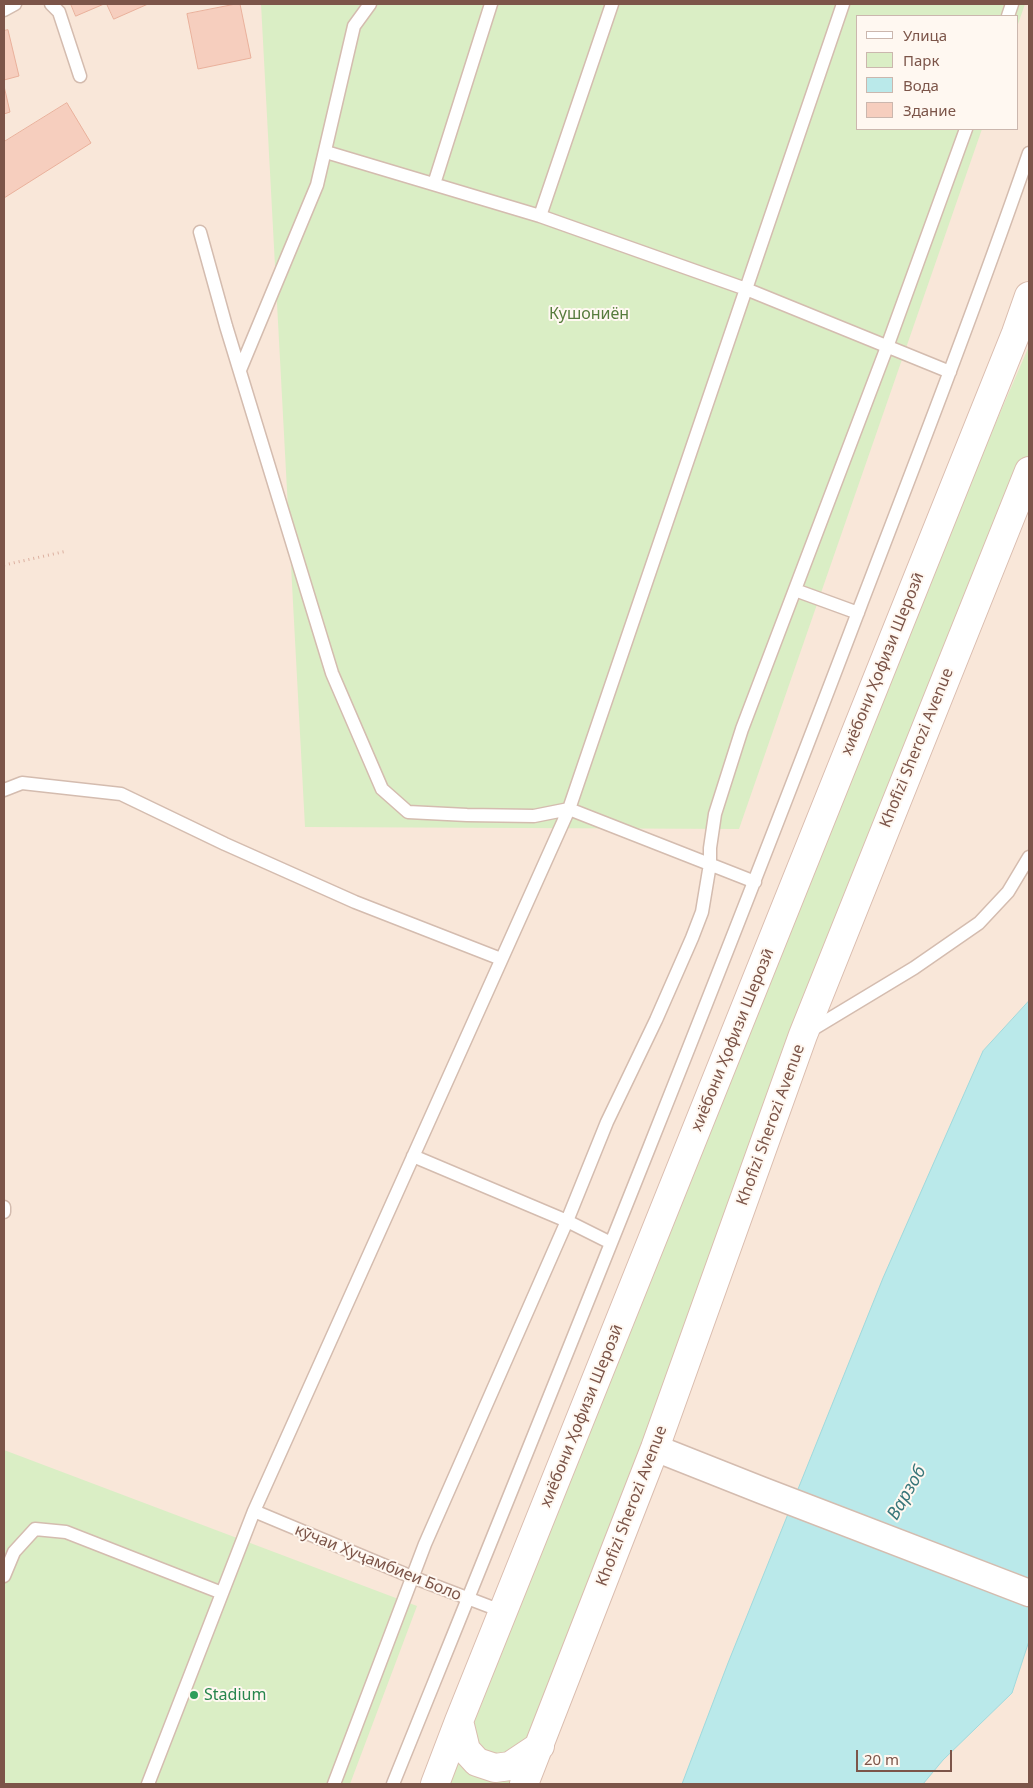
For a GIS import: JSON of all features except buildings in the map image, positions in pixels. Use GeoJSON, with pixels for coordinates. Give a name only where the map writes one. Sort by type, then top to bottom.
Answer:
{"type":"FeatureCollection","features":[{"type":"Feature","properties":{"kind":"main road","name":"хиёбони Ҳофизи Шерозӣ"},"geometry":{"type":"LineString","coordinates":[[435,1784],[1013,342],[1029,296]]}},
{"type":"Feature","properties":{"kind":"main road","name":"Khofizi Sherozi Avenue"},"geometry":{"type":"LineString","coordinates":[[524,1784],[654,1448],[803,1035],[1029,471]]}},
{"type":"Feature","properties":{"kind":"main road"},"geometry":{"type":"LineString","coordinates":[[459,1722],[466,1750],[477,1762],[494,1768],[510,1766],[540,1746]]}},
{"type":"Feature","properties":{"kind":"street"},"geometry":{"type":"LineString","coordinates":[[654,1448],[1029,1592]]}},
{"type":"Feature","properties":{"kind":"lane"},"geometry":{"type":"LineString","coordinates":[[4,10],[15,4]]}},
{"type":"Feature","properties":{"kind":"lane"},"geometry":{"type":"LineString","coordinates":[[51,4],[59,12],[80,76]]}},
{"type":"Feature","properties":{"kind":"lane"},"geometry":{"type":"LineString","coordinates":[[240,370],[317,185],[354,26],[370,4]]}},
{"type":"Feature","properties":{"kind":"lane"},"geometry":{"type":"LineString","coordinates":[[434,184],[491,4]]}},
{"type":"Feature","properties":{"kind":"lane"},"geometry":{"type":"LineString","coordinates":[[540,216],[612,4]]}},
{"type":"Feature","properties":{"kind":"lane"},"geometry":{"type":"LineString","coordinates":[[148,1784],[254,1511],[568,809],[843,4]]}},
{"type":"Feature","properties":{"kind":"lane"},"geometry":{"type":"LineString","coordinates":[[334,1784],[412,1577],[460,1463],[567,1221],[607,1122],[656,1020],[702,912],[710,864],[710,848],[715,814],[742,729],[887,348],[966,130]]}},
{"type":"Feature","properties":{"kind":"lane"},"geometry":{"type":"LineString","coordinates":[[326,152],[540,216],[746,289],[887,348],[950,372]]}},
{"type":"Feature","properties":{"kind":"lane"},"geometry":{"type":"LineString","coordinates":[[392,1784],[755,882],[983,286],[1029,154]]}},
{"type":"Feature","properties":{"kind":"lane"},"geometry":{"type":"LineString","coordinates":[[200,232],[332,673],[382,789],[408,812],[534,816],[568,809],[755,882]]}},
{"type":"Feature","properties":{"kind":"lane"},"geometry":{"type":"LineString","coordinates":[[795,590],[858,613]]}},
{"type":"Feature","properties":{"kind":"lane"},"geometry":{"type":"LineString","coordinates":[[4,790],[22,783],[121,794],[225,844],[355,902],[501,959]]}},
{"type":"Feature","properties":{"kind":"lane"},"geometry":{"type":"LineString","coordinates":[[803,1035],[914,968],[979,923],[1008,892],[1029,857]]}},
{"type":"Feature","properties":{"kind":"lane"},"geometry":{"type":"LineString","coordinates":[[413,1156],[567,1221],[611,1243]]}},
{"type":"Feature","properties":{"kind":"lane"},"geometry":{"type":"LineString","coordinates":[[4,1207],[4,1212]]}},
{"type":"Feature","properties":{"kind":"lane","name":"кӯчаи Хуҷамбиеи Боло"},"geometry":{"type":"LineString","coordinates":[[254,1511],[412,1577],[504,1612]]}},
{"type":"Feature","properties":{"kind":"lane"},"geometry":{"type":"LineString","coordinates":[[4,1576],[14,1552],[35,1529],[66,1532],[222,1593]]}},
{"type":"Feature","properties":{"kind":"path"},"geometry":{"type":"LineString","coordinates":[[4,565],[66,551]]}},
{"type":"Feature","properties":{"kind":"shaded area"},"geometry":{"type":"Polygon","coordinates":[[[4,4],[1029,4],[1029,1784],[4,1784],[4,4]]]}},
{"type":"Feature","properties":{"kind":"green space","name":"Кушониён"},"geometry":{"type":"Polygon","coordinates":[[[261,4],[1025,4],[1018,24],[1018,15],[856,15],[856,130],[982,130],[739,829],[305,827],[261,4]]]}},
{"type":"Feature","properties":{"kind":"green space"},"geometry":{"type":"Polygon","coordinates":[[[1029,346],[1029,475],[511,1784],[450,1784],[631,1325],[962,501],[1029,346]]]}},
{"type":"Feature","properties":{"kind":"green space","name":"Stadium"},"geometry":{"type":"Polygon","coordinates":[[[4,1450],[417,1606],[350,1784],[4,1784],[4,1450]]]}},
{"type":"Feature","properties":{"kind":"water","name":"Варзоб"},"geometry":{"type":"Polygon","coordinates":[[[1029,1001],[1029,1641],[1012,1693],[943,1760],[923,1784],[682,1784],[728,1663],[883,1278],[983,1051],[1029,1001]]]}},
{"type":"Feature","properties":{"kind":"place","name":"Stadium"},"geometry":{"type":"Point","coordinates":[194,1695]}}]}
